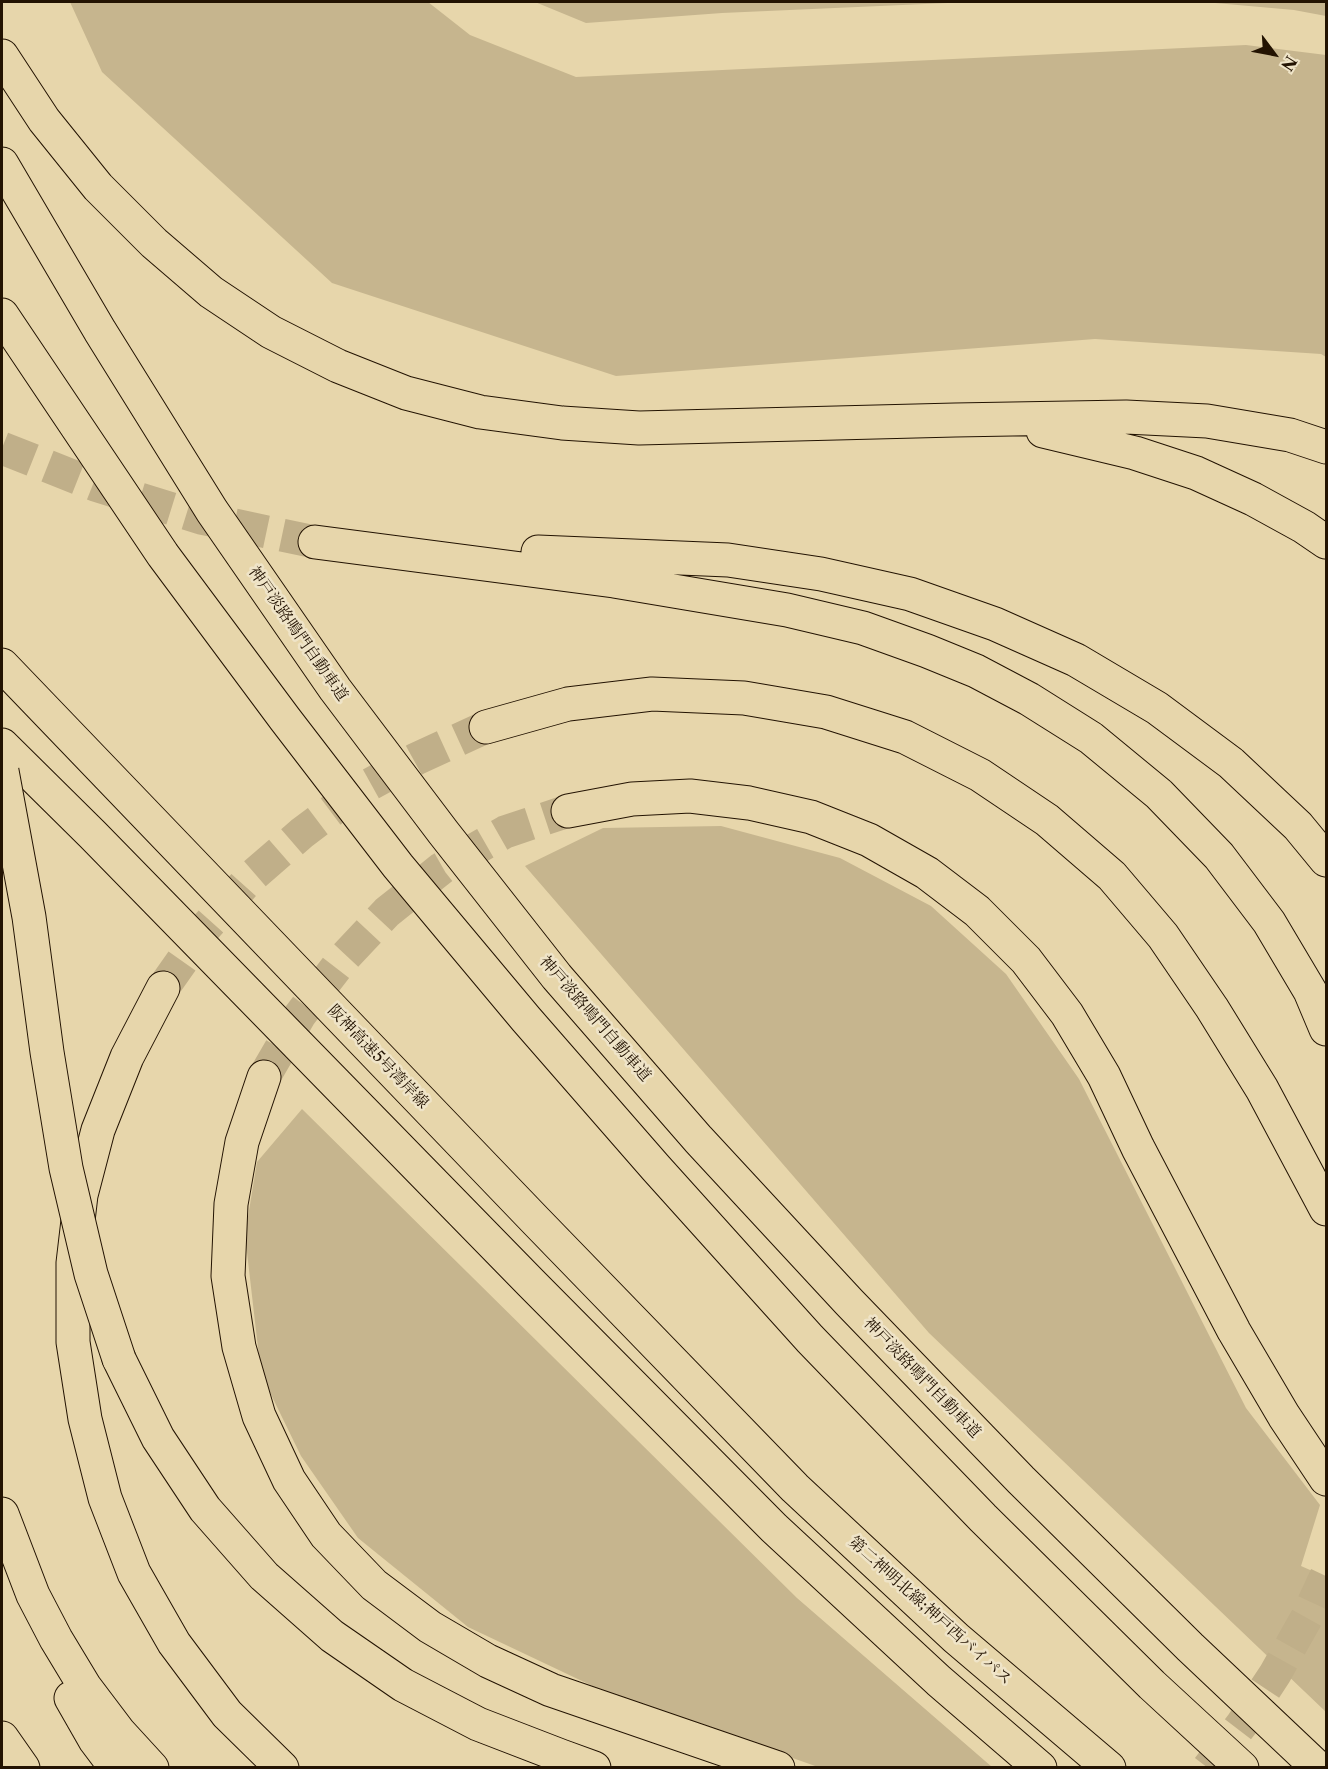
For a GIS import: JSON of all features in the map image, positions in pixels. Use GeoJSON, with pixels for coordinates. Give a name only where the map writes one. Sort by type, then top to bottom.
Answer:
{"type":"FeatureCollection","features":[{"type":"Feature","properties":{"kind":"highway"},"geometry":{"type":"LineString","coordinates":[[2,56],[44,120],[98,187],[154,243],[212,292],[271,332],[338,366],[406,393],[480,412],[562,423],[639,428],[1126,417],[1291,428],[1326,438]]}},
{"type":"Feature","properties":{"kind":"highway","name":"神戸淡路鳴門自動車道"},"geometry":{"type":"LineString","coordinates":[[2,164],[100,332],[219,521],[335,689],[443,832],[558,977],[698,1138],[849,1302],[1022,1480],[1165,1622],[1318,1767]]}},
{"type":"Feature","properties":{"kind":"highway"},"geometry":{"type":"LineString","coordinates":[[2,315],[163,555],[285,719],[398,866],[526,1019],[810,1339],[983,1518],[1152,1685],[1242,1767]]}},
{"type":"Feature","properties":{"kind":"highway"},"geometry":{"type":"LineString","coordinates":[[955,420],[1010,424],[1073,437],[1135,453],[1196,473],[1253,499],[1326,542]]}},
{"type":"Feature","properties":{"kind":"highway"},"geometry":{"type":"LineString","coordinates":[[1207,421],[1290,435],[1326,447]]}},
{"type":"Feature","properties":{"kind":"highway"},"geometry":{"type":"LineString","coordinates":[[1326,860],[1298,826],[1231,763],[1157,708],[1076,660],[995,624],[910,594],[821,573],[728,560],[315,542],[614,581],[787,610],[863,628],[976,671],[1029,699],[1091,738],[1159,794],[1219,856],[1269,922],[1310,991],[1326,1029]]}},
{"type":"Feature","properties":{"kind":"highway","name":"阪神高速5号湾岸線"},"geometry":{"type":"LineString","coordinates":[[2,664],[502,1187],[757,1448]]}},
{"type":"Feature","properties":{"kind":"highway"},"geometry":{"type":"LineString","coordinates":[[486,727],[568,704],[652,694],[744,698],[826,712],[848,719],[904,737],[970,770],[1047,820],[1112,876],[1163,936],[1206,999],[1262,1089],[1326,1209]]}},
{"type":"Feature","properties":{"kind":"highway"},"geometry":{"type":"LineString","coordinates":[[2,745],[774,1528],[939,1681],[1040,1767]]}},
{"type":"Feature","properties":{"kind":"highway"},"geometry":{"type":"LineString","coordinates":[[2,771],[29,917],[47,1052],[66,1168],[91,1274],[119,1359],[158,1438],[205,1509],[264,1576],[332,1636],[403,1685],[478,1724],[594,1767]]}},
{"type":"Feature","properties":{"kind":"highway"},"geometry":{"type":"LineString","coordinates":[[568,811],[632,798],[690,796],[750,803],[811,817],[869,840],[927,873],[977,911],[1026,960],[1067,1014],[1098,1065],[1143,1158],[1229,1322],[1284,1416],[1326,1479]]}},
{"type":"Feature","properties":{"kind":"highway"},"geometry":{"type":"LineString","coordinates":[[163,988],[127,1057],[110,1099],[98,1130],[81,1195],[73,1263],[74,1342],[85,1419],[105,1498],[134,1573],[174,1643],[227,1714],[282,1767]]}},
{"type":"Feature","properties":{"kind":"highway"},"geometry":{"type":"LineString","coordinates":[[264,1077],[242,1142],[231,1204],[228,1276],[239,1347],[258,1416],[289,1480],[326,1535],[374,1585],[430,1627],[488,1661],[551,1690],[778,1767]]}},
{"type":"Feature","properties":{"kind":"highway","name":"第二神明北線;神戸西バイパス"},"geometry":{"type":"LineString","coordinates":[[757,1448],[795,1488],[956,1638],[1109,1767]]}},
{"type":"Feature","properties":{"kind":"highway"},"geometry":{"type":"LineString","coordinates":[[2,1514],[33,1595],[56,1639],[85,1687],[119,1732],[152,1767]]}},
{"type":"Feature","properties":{"kind":"highway"},"geometry":{"type":"LineString","coordinates":[[2,1533],[24,1601],[55,1670],[96,1740],[116,1767]]}},
{"type":"Feature","properties":{"kind":"highway"},"geometry":{"type":"LineString","coordinates":[[2,1738],[23,1767]]}},
{"type":"Feature","properties":{"kind":"shaded area"},"geometry":{"type":"Polygon","coordinates":[[[70,2],[428,2],[470,35],[576,77],[1246,45],[1326,55],[1326,357],[1321,354],[1095,339],[616,376],[332,283],[102,72],[70,2]]]}},
{"type":"Feature","properties":{"kind":"shaded area"},"geometry":{"type":"Polygon","coordinates":[[[535,2],[970,2],[722,13],[586,23],[535,2]]]}},
{"type":"Feature","properties":{"kind":"shaded area"},"geometry":{"type":"Polygon","coordinates":[[[1204,2],[1326,2],[1326,16],[1294,10],[1204,2]]]}},
{"type":"Feature","properties":{"kind":"shaded area"},"geometry":{"type":"Polygon","coordinates":[[[721,826],[840,858],[931,906],[1006,974],[1079,1079],[1246,1408],[1320,1505],[1301,1566],[1326,1577],[1326,1712],[929,1333],[525,866],[603,828],[721,826]]]}},
{"type":"Feature","properties":{"kind":"shaded area"},"geometry":{"type":"Polygon","coordinates":[[[302,1109],[797,1598],[992,1767],[818,1767],[601,1690],[468,1627],[358,1538],[301,1456],[261,1374],[245,1235],[257,1162],[302,1109]]]}},
{"type":"Feature","properties":{"kind":"tunnel"},"geometry":{"type":"LineString","coordinates":[[2,448],[95,485],[201,518],[315,542]]}},
{"type":"Feature","properties":{"kind":"tunnel"},"geometry":{"type":"LineString","coordinates":[[163,988],[206,927],[250,878],[302,833],[358,791],[416,759],[486,727]]}},
{"type":"Feature","properties":{"kind":"tunnel"},"geometry":{"type":"LineString","coordinates":[[264,1077],[300,1015],[342,960],[387,912],[442,868],[505,832],[568,811]]}},
{"type":"Feature","properties":{"kind":"tunnel"},"geometry":{"type":"LineString","coordinates":[[1208,1768],[1242,1724],[1275,1674],[1307,1617],[1326,1576]]}}]}
